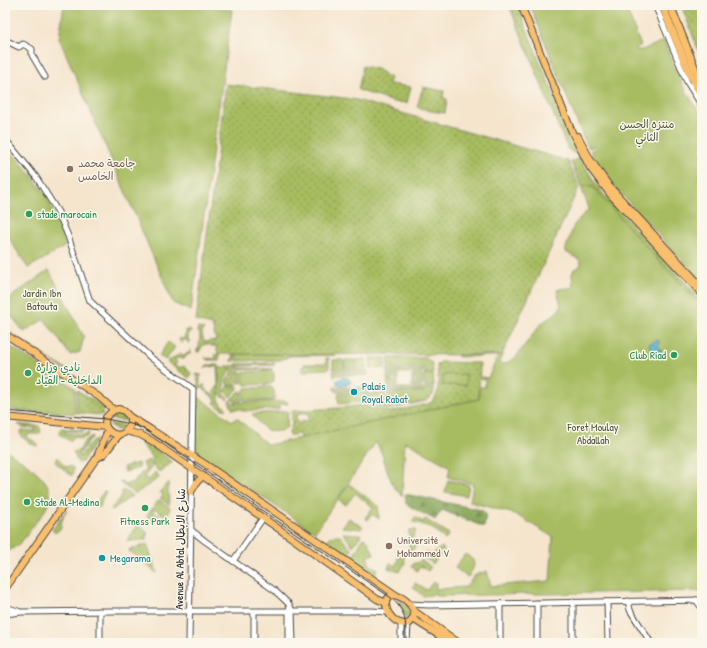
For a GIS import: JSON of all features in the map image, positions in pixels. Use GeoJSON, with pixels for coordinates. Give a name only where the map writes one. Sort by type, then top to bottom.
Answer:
{"type":"FeatureCollection","features":[{"type":"Feature","properties":{"kind":"highway"},"geometry":{"type":"LineString","coordinates":[[662,5],[689,72],[702,96]]}},
{"type":"Feature","properties":{"kind":"highway"},"geometry":{"type":"LineString","coordinates":[[670,5],[702,83]]}},
{"type":"Feature","properties":{"kind":"main road"},"geometry":{"type":"LineString","coordinates":[[521,5],[572,132],[590,168],[610,194],[702,294]]}},
{"type":"Feature","properties":{"kind":"main road"},"geometry":{"type":"LineString","coordinates":[[525,5],[575,130],[592,162],[614,192],[702,287]]}},
{"type":"Feature","properties":{"kind":"main road"},"geometry":{"type":"LineString","coordinates":[[5,334],[99,397],[114,410]]}},
{"type":"Feature","properties":{"kind":"main road"},"geometry":{"type":"LineString","coordinates":[[5,589],[7,583],[96,459],[107,429],[105,422],[106,417],[114,410],[119,409],[192,456],[402,598],[412,608],[460,643]]}},
{"type":"Feature","properties":{"kind":"main road"},"geometry":{"type":"LineString","coordinates":[[5,417],[107,429],[114,434],[119,435]]}},
{"type":"Feature","properties":{"kind":"main road"},"geometry":{"type":"LineString","coordinates":[[126,432],[131,424],[130,417]]}},
{"type":"Feature","properties":{"kind":"main road"},"geometry":{"type":"LineString","coordinates":[[96,459],[104,454],[119,435],[126,432],[148,438],[377,599],[387,608],[392,617],[407,622],[451,643]]}},
{"type":"Feature","properties":{"kind":"main road"},"geometry":{"type":"LineString","coordinates":[[191,492],[203,476]]}},
{"type":"Feature","properties":{"kind":"main road"},"geometry":{"type":"LineString","coordinates":[[387,608],[389,597],[396,595]]}},
{"type":"Feature","properties":{"kind":"main road"},"geometry":{"type":"LineString","coordinates":[[407,622],[414,616],[412,608]]}},
{"type":"Feature","properties":{"kind":"street"},"geometry":{"type":"LineString","coordinates":[[655,5],[687,82],[702,106]]}},
{"type":"Feature","properties":{"kind":"street"},"geometry":{"type":"LineString","coordinates":[[5,40],[19,47],[23,44],[32,49],[32,55],[45,77]]}},
{"type":"Feature","properties":{"kind":"street","name":"Avenue Al Abtal شارع الابطال"},"geometry":{"type":"LineString","coordinates":[[5,139],[36,177],[58,212],[68,236],[90,301],[150,357],[193,388],[189,643]]}},
{"type":"Feature","properties":{"kind":"street"},"geometry":{"type":"LineString","coordinates":[[233,561],[263,518]]}},
{"type":"Feature","properties":{"kind":"street"},"geometry":{"type":"LineString","coordinates":[[191,530],[274,590],[289,604],[294,643]]}},
{"type":"Feature","properties":{"kind":"street"},"geometry":{"type":"LineString","coordinates":[[412,608],[429,605],[699,600],[702,608]]}},
{"type":"Feature","properties":{"kind":"street"},"geometry":{"type":"LineString","coordinates":[[628,601],[630,610],[651,643]]}},
{"type":"Feature","properties":{"kind":"street"},"geometry":{"type":"LineString","coordinates":[[573,602],[573,643]]}},
{"type":"Feature","properties":{"kind":"street"},"geometry":{"type":"LineString","coordinates":[[608,602],[608,643]]}},
{"type":"Feature","properties":{"kind":"street"},"geometry":{"type":"LineString","coordinates":[[537,603],[537,643]]}},
{"type":"Feature","properties":{"kind":"street"},"geometry":{"type":"LineString","coordinates":[[500,604],[500,643]]}},
{"type":"Feature","properties":{"kind":"street"},"geometry":{"type":"LineString","coordinates":[[5,607],[21,612]]}},
{"type":"Feature","properties":{"kind":"street"},"geometry":{"type":"LineString","coordinates":[[5,614],[21,612],[100,611],[373,611],[387,608]]}},
{"type":"Feature","properties":{"kind":"street"},"geometry":{"type":"LineString","coordinates":[[100,611],[100,643]]}},
{"type":"Feature","properties":{"kind":"street"},"geometry":{"type":"LineString","coordinates":[[289,643],[290,611]]}},
{"type":"Feature","properties":{"kind":"street"},"geometry":{"type":"LineString","coordinates":[[254,612],[254,643]]}},
{"type":"Feature","properties":{"kind":"street"},"geometry":{"type":"LineString","coordinates":[[401,643],[407,622]]}},
{"type":"Feature","properties":{"kind":"street"},"geometry":{"type":"LineString","coordinates":[[407,622],[407,643]]}},
{"type":"Feature","properties":{"kind":"green space"},"geometry":{"type":"Polygon","coordinates":[[[64,5],[197,5],[232,10],[191,311],[173,303],[59,38],[64,5]]]}},
{"type":"Feature","properties":{"kind":"green space"},"geometry":{"type":"Polygon","coordinates":[[[509,5],[517,5],[576,150],[572,153],[570,149],[568,150],[509,5]]]}},
{"type":"Feature","properties":{"kind":"green space","name":"منتزه الحسن الثاني"},"geometry":{"type":"Polygon","coordinates":[[[530,5],[625,5],[641,46],[636,47],[637,50],[642,50],[664,41],[683,86],[702,116],[702,282],[614,186],[590,151],[596,148],[595,146],[589,148],[583,137],[530,5]]]}},
{"type":"Feature","properties":{"kind":"green space"},"geometry":{"type":"Polygon","coordinates":[[[681,5],[702,5],[702,60],[681,5]]]}},
{"type":"Feature","properties":{"kind":"green space"},"geometry":{"type":"Polygon","coordinates":[[[363,66],[377,69],[390,78],[389,84],[411,87],[407,103],[394,102],[358,90],[363,66]]]}},
{"type":"Feature","properties":{"kind":"green space"},"geometry":{"type":"Polygon","coordinates":[[[226,84],[353,99],[568,161],[579,187],[502,355],[222,354],[219,355],[219,360],[207,360],[205,357],[207,359],[214,359],[216,357],[215,355],[218,354],[216,346],[208,344],[203,345],[199,352],[197,352],[197,349],[199,349],[200,332],[197,332],[198,328],[204,329],[202,334],[204,342],[216,340],[212,325],[196,321],[226,84]]]}},
{"type":"Feature","properties":{"kind":"green space"},"geometry":{"type":"Polygon","coordinates":[[[423,87],[444,91],[443,98],[447,99],[445,113],[417,107],[423,87]]]}},
{"type":"Feature","properties":{"kind":"green space","name":"stade marocain"},"geometry":{"type":"Polygon","coordinates":[[[5,145],[29,172],[47,196],[66,246],[28,268],[5,232],[5,145]]]}},
{"type":"Feature","properties":{"kind":"green space"},"geometry":{"type":"Polygon","coordinates":[[[579,158],[606,197],[702,300],[702,306],[648,249],[593,187],[581,186],[571,162],[579,158]]]}},
{"type":"Feature","properties":{"kind":"green space","name":"Foret Moulay Abdallah"},"geometry":{"type":"Polygon","coordinates":[[[581,186],[593,187],[648,249],[702,306],[702,591],[435,596],[435,592],[433,592],[433,595],[423,596],[413,587],[415,583],[427,590],[433,582],[436,584],[436,589],[466,587],[475,575],[487,571],[491,586],[550,581],[553,537],[515,514],[470,502],[473,484],[448,477],[450,467],[405,441],[402,496],[393,484],[376,442],[315,532],[194,452],[194,394],[232,421],[237,418],[268,445],[479,399],[479,387],[485,387],[485,379],[481,379],[481,377],[488,378],[498,356],[458,357],[458,355],[502,355],[499,363],[505,364],[515,358],[541,324],[558,311],[561,306],[557,290],[573,287],[572,274],[574,269],[578,268],[581,264],[580,260],[566,252],[566,248],[574,225],[589,209],[581,186]]]}},
{"type":"Feature","properties":{"kind":"green space","name":"Jardin Ibn Batouta"},"geometry":{"type":"Polygon","coordinates":[[[49,270],[84,337],[80,352],[70,355],[44,319],[24,332],[5,308],[5,301],[49,270]]]}},
{"type":"Feature","properties":{"kind":"green space"},"geometry":{"type":"Polygon","coordinates":[[[5,329],[49,359],[66,369],[65,370],[5,329]]]}},
{"type":"Feature","properties":{"kind":"green space"},"geometry":{"type":"Polygon","coordinates":[[[189,329],[192,332],[188,333],[188,340],[182,341],[182,344],[179,341],[180,338],[183,339],[187,332],[185,331],[189,329]]]}},
{"type":"Feature","properties":{"kind":"green space"},"geometry":{"type":"Polygon","coordinates":[[[7,339],[65,378],[64,378],[7,339]]]}},
{"type":"Feature","properties":{"kind":"green space"},"geometry":{"type":"Polygon","coordinates":[[[168,342],[175,347],[166,360],[159,356],[168,342]]]}},
{"type":"Feature","properties":{"kind":"green space","name":"نادي وزارة الداخلية - القيّاد"},"geometry":{"type":"Polygon","coordinates":[[[5,343],[75,388],[75,414],[5,409],[5,343]]]}},
{"type":"Feature","properties":{"kind":"green space"},"geometry":{"type":"Polygon","coordinates":[[[190,349],[191,353],[184,359],[178,358],[174,360],[177,362],[175,365],[176,367],[184,366],[191,373],[189,378],[167,362],[181,353],[183,356],[190,352],[190,349]]]}},
{"type":"Feature","properties":{"kind":"green space"},"geometry":{"type":"Polygon","coordinates":[[[234,354],[335,355],[290,356],[280,360],[237,361],[237,356],[235,356],[235,361],[230,361],[232,360],[234,354]]]}},
{"type":"Feature","properties":{"kind":"green space"},"geometry":{"type":"Polygon","coordinates":[[[326,358],[329,358],[329,369],[308,370],[308,372],[302,372],[302,367],[304,367],[304,364],[326,364],[326,358]]]}},
{"type":"Feature","properties":{"kind":"green space"},"geometry":{"type":"Polygon","coordinates":[[[370,358],[385,358],[385,368],[371,369],[370,358]]]}},
{"type":"Feature","properties":{"kind":"green space"},"geometry":{"type":"Polygon","coordinates":[[[388,358],[425,358],[432,364],[433,373],[424,373],[424,368],[388,368],[388,358]]]}},
{"type":"Feature","properties":{"kind":"green space"},"geometry":{"type":"Polygon","coordinates":[[[366,359],[366,369],[333,369],[333,360],[343,360],[345,368],[345,360],[355,360],[356,368],[356,360],[366,359]]]}},
{"type":"Feature","properties":{"kind":"green space"},"geometry":{"type":"Polygon","coordinates":[[[441,362],[480,363],[479,399],[300,438],[299,434],[290,436],[289,432],[292,425],[292,411],[300,410],[301,414],[296,415],[297,422],[302,424],[302,421],[309,420],[308,413],[302,413],[302,410],[363,405],[390,412],[428,404],[437,393],[437,366],[441,362]]]}},
{"type":"Feature","properties":{"kind":"green space"},"geometry":{"type":"Polygon","coordinates":[[[236,364],[275,364],[274,365],[235,365],[236,364]]]}},
{"type":"Feature","properties":{"kind":"green space"},"geometry":{"type":"Polygon","coordinates":[[[207,365],[219,365],[219,401],[227,409],[222,409],[214,403],[216,400],[201,387],[204,384],[205,389],[214,396],[214,391],[218,386],[217,367],[207,366],[205,369],[205,367],[207,365]]]}},
{"type":"Feature","properties":{"kind":"green space"},"geometry":{"type":"Polygon","coordinates":[[[227,365],[230,367],[230,371],[224,380],[224,394],[228,399],[227,400],[219,394],[219,368],[227,368],[227,365]]]}},
{"type":"Feature","properties":{"kind":"green space"},"geometry":{"type":"Polygon","coordinates":[[[231,365],[240,368],[273,369],[231,370],[231,365]]]}},
{"type":"Feature","properties":{"kind":"green space"},"geometry":{"type":"Polygon","coordinates":[[[387,370],[422,370],[422,373],[387,373],[387,370]]]}},
{"type":"Feature","properties":{"kind":"green space"},"geometry":{"type":"Polygon","coordinates":[[[271,371],[274,373],[274,381],[271,384],[246,385],[243,383],[243,372],[271,371]]]}},
{"type":"Feature","properties":{"kind":"green space"},"geometry":{"type":"Polygon","coordinates":[[[333,371],[368,371],[368,375],[335,375],[334,377],[333,371]]]}},
{"type":"Feature","properties":{"kind":"green space"},"geometry":{"type":"Polygon","coordinates":[[[232,372],[241,372],[241,383],[230,375],[232,372]]]}},
{"type":"Feature","properties":{"kind":"green space"},"geometry":{"type":"Polygon","coordinates":[[[196,374],[202,375],[200,377],[201,387],[199,389],[196,387],[199,382],[197,380],[199,376],[198,375],[196,377],[196,374]]]}},
{"type":"Feature","properties":{"kind":"green space"},"geometry":{"type":"Polygon","coordinates":[[[424,374],[433,374],[434,386],[424,386],[424,374]]]}},
{"type":"Feature","properties":{"kind":"green space"},"geometry":{"type":"Polygon","coordinates":[[[466,374],[466,385],[443,385],[443,375],[466,374]]]}},
{"type":"Feature","properties":{"kind":"green space"},"geometry":{"type":"Polygon","coordinates":[[[387,375],[398,375],[398,380],[391,379],[391,382],[398,381],[398,386],[388,386],[387,375]]]}},
{"type":"Feature","properties":{"kind":"green space"},"geometry":{"type":"Polygon","coordinates":[[[412,375],[422,375],[422,386],[412,386],[412,381],[419,382],[418,379],[412,380],[412,375]]]}},
{"type":"Feature","properties":{"kind":"green space"},"geometry":{"type":"Polygon","coordinates":[[[229,377],[238,385],[228,386],[226,381],[229,377]]]}},
{"type":"Feature","properties":{"kind":"green space"},"geometry":{"type":"Polygon","coordinates":[[[334,386],[335,388],[368,387],[369,391],[338,392],[334,390],[334,386]]]}},
{"type":"Feature","properties":{"kind":"green space"},"geometry":{"type":"Polygon","coordinates":[[[228,387],[238,387],[238,389],[230,397],[226,393],[226,389],[228,387]]]}},
{"type":"Feature","properties":{"kind":"green space"},"geometry":{"type":"Polygon","coordinates":[[[271,387],[274,390],[275,398],[273,400],[244,401],[243,391],[246,388],[271,387]]]}},
{"type":"Feature","properties":{"kind":"green space"},"geometry":{"type":"Polygon","coordinates":[[[388,388],[422,388],[422,391],[388,391],[388,388]]]}},
{"type":"Feature","properties":{"kind":"green space"},"geometry":{"type":"Polygon","coordinates":[[[424,388],[434,388],[433,395],[426,401],[388,409],[388,393],[424,392],[424,388]]]}},
{"type":"Feature","properties":{"kind":"green space"},"geometry":{"type":"Polygon","coordinates":[[[77,390],[102,406],[102,415],[77,413],[77,390]]]}},
{"type":"Feature","properties":{"kind":"green space"},"geometry":{"type":"Polygon","coordinates":[[[240,391],[242,401],[234,401],[231,399],[240,391]]]}},
{"type":"Feature","properties":{"kind":"green space"},"geometry":{"type":"Polygon","coordinates":[[[369,393],[369,403],[360,402],[339,404],[338,394],[369,393]]]}},
{"type":"Feature","properties":{"kind":"green space"},"geometry":{"type":"Polygon","coordinates":[[[371,393],[385,393],[386,409],[371,404],[371,393]]]}},
{"type":"Feature","properties":{"kind":"green space"},"geometry":{"type":"Polygon","coordinates":[[[230,400],[232,403],[287,401],[288,404],[279,404],[279,409],[242,411],[242,409],[232,409],[230,400]]]}},
{"type":"Feature","properties":{"kind":"green space"},"geometry":{"type":"Polygon","coordinates":[[[288,411],[287,427],[282,431],[273,432],[263,427],[252,414],[288,411]]]}},
{"type":"Feature","properties":{"kind":"green space"},"geometry":{"type":"Polygon","coordinates":[[[120,414],[125,417],[127,421],[110,419],[114,415],[120,414]]]}},
{"type":"Feature","properties":{"kind":"green space"},"geometry":{"type":"Polygon","coordinates":[[[18,424],[39,426],[41,432],[38,434],[29,434],[27,437],[38,444],[37,446],[27,441],[20,433],[22,430],[35,431],[35,428],[22,427],[18,424]]]}},
{"type":"Feature","properties":{"kind":"green space"},"geometry":{"type":"Polygon","coordinates":[[[110,424],[126,426],[120,430],[117,430],[110,424]]]}},
{"type":"Feature","properties":{"kind":"green space"},"geometry":{"type":"Polygon","coordinates":[[[61,428],[86,430],[82,432],[64,431],[64,433],[83,435],[88,432],[89,433],[88,436],[81,439],[75,436],[70,441],[59,434],[61,428]]]}},
{"type":"Feature","properties":{"kind":"green space"},"geometry":{"type":"Polygon","coordinates":[[[92,436],[93,437],[78,456],[80,457],[92,441],[97,440],[82,462],[78,463],[73,452],[80,450],[84,442],[92,436]]]}},
{"type":"Feature","properties":{"kind":"green space"},"geometry":{"type":"Polygon","coordinates":[[[144,440],[173,462],[159,472],[150,462],[153,459],[140,442],[144,440]]]}},
{"type":"Feature","properties":{"kind":"green space","name":"Stade Al-Medina"},"geometry":{"type":"Polygon","coordinates":[[[5,449],[36,471],[43,478],[48,486],[50,494],[49,502],[46,508],[25,537],[14,548],[5,552],[5,449]]]}},
{"type":"Feature","properties":{"kind":"green space"},"geometry":{"type":"Polygon","coordinates":[[[57,458],[59,458],[64,466],[73,467],[72,476],[55,462],[57,458]]]}},
{"type":"Feature","properties":{"kind":"green space"},"geometry":{"type":"Polygon","coordinates":[[[149,460],[153,465],[144,477],[149,480],[155,472],[160,477],[135,494],[119,482],[122,481],[124,485],[136,481],[136,478],[141,475],[141,472],[146,471],[143,463],[149,460]]]}},
{"type":"Feature","properties":{"kind":"green space"},"geometry":{"type":"Polygon","coordinates":[[[138,463],[139,468],[125,472],[123,467],[138,463]]]}},
{"type":"Feature","properties":{"kind":"green space"},"geometry":{"type":"Polygon","coordinates":[[[448,480],[469,485],[467,496],[445,492],[448,480]]]}},
{"type":"Feature","properties":{"kind":"green space"},"geometry":{"type":"Polygon","coordinates":[[[168,482],[169,505],[160,498],[163,495],[160,492],[168,482]]]}},
{"type":"Feature","properties":{"kind":"green space"},"geometry":{"type":"Polygon","coordinates":[[[349,484],[378,506],[379,519],[372,514],[368,520],[365,518],[373,507],[355,493],[346,505],[338,499],[349,484]]]}},
{"type":"Feature","properties":{"kind":"green space"},"geometry":{"type":"Polygon","coordinates":[[[123,490],[132,496],[112,510],[111,509],[122,495],[121,493],[123,490]]]}},
{"type":"Feature","properties":{"kind":"green space"},"geometry":{"type":"Polygon","coordinates":[[[104,491],[106,491],[99,508],[95,506],[104,491]]]}},
{"type":"Feature","properties":{"kind":"green space"},"geometry":{"type":"Polygon","coordinates":[[[405,494],[482,510],[486,514],[484,527],[442,510],[435,520],[406,504],[405,494]]]}},
{"type":"Feature","properties":{"kind":"green space"},"geometry":{"type":"Polygon","coordinates":[[[159,500],[170,508],[167,517],[155,509],[153,512],[161,517],[161,521],[149,521],[147,515],[159,500]]]}},
{"type":"Feature","properties":{"kind":"green space"},"geometry":{"type":"Polygon","coordinates":[[[66,510],[61,528],[55,533],[52,530],[66,510]]]}},
{"type":"Feature","properties":{"kind":"green space"},"geometry":{"type":"Polygon","coordinates":[[[415,517],[423,522],[425,519],[449,534],[445,540],[430,528],[422,524],[412,522],[415,517]]]}},
{"type":"Feature","properties":{"kind":"green space"},"geometry":{"type":"Polygon","coordinates":[[[349,518],[363,527],[361,529],[342,527],[349,518]]]}},
{"type":"Feature","properties":{"kind":"green space"},"geometry":{"type":"Polygon","coordinates":[[[138,525],[147,532],[147,540],[128,541],[127,540],[138,525]]]}},
{"type":"Feature","properties":{"kind":"green space"},"geometry":{"type":"Polygon","coordinates":[[[409,530],[416,530],[411,542],[416,545],[412,551],[409,549],[409,530]]]}},
{"type":"Feature","properties":{"kind":"green space"},"geometry":{"type":"Polygon","coordinates":[[[343,533],[359,534],[361,535],[353,546],[343,533]]]}},
{"type":"Feature","properties":{"kind":"green space"},"geometry":{"type":"Polygon","coordinates":[[[335,535],[339,535],[352,550],[349,554],[346,554],[327,540],[331,536],[333,537],[335,535]]]}},
{"type":"Feature","properties":{"kind":"green space"},"geometry":{"type":"Polygon","coordinates":[[[365,538],[374,554],[367,557],[370,565],[378,569],[375,574],[352,558],[365,538]]]}},
{"type":"Feature","properties":{"kind":"green space"},"geometry":{"type":"Polygon","coordinates":[[[147,544],[157,573],[129,551],[147,544]]]}},
{"type":"Feature","properties":{"kind":"green space"},"geometry":{"type":"Polygon","coordinates":[[[442,547],[444,550],[433,564],[423,557],[427,551],[431,555],[442,547]]]}},
{"type":"Feature","properties":{"kind":"green space"},"geometry":{"type":"Polygon","coordinates":[[[465,554],[474,561],[474,567],[468,577],[455,568],[465,554]]]}},
{"type":"Feature","properties":{"kind":"green space"},"geometry":{"type":"Polygon","coordinates":[[[399,555],[404,555],[405,564],[399,572],[388,568],[390,563],[396,566],[399,555]]]}},
{"type":"Feature","properties":{"kind":"green space"},"geometry":{"type":"Polygon","coordinates":[[[421,560],[431,567],[428,571],[421,566],[417,571],[412,567],[412,564],[421,560]]]}},
{"type":"Feature","properties":{"kind":"green space"},"geometry":{"type":"Polygon","coordinates":[[[397,600],[408,607],[410,613],[409,620],[407,621],[397,600]]]}},
{"type":"Feature","properties":{"kind":"water"},"geometry":{"type":"Polygon","coordinates":[[[658,340],[660,344],[658,345],[662,355],[655,358],[649,344],[658,340]]]}},
{"type":"Feature","properties":{"kind":"water"},"geometry":{"type":"Polygon","coordinates":[[[343,377],[350,379],[351,383],[344,386],[337,384],[337,380],[343,377]]]}},
{"type":"Feature","properties":{"kind":"tram line"},"geometry":{"type":"LineString","coordinates":[[5,411],[106,419],[131,424],[146,430],[390,597],[396,602],[403,612],[406,629],[406,643]]}},
{"type":"Feature","properties":{"kind":"place","name":"جامعة محمد الخامس"},"geometry":{"type":"Point","coordinates":[70,169]}},
{"type":"Feature","properties":{"kind":"place","name":"stade marocain"},"geometry":{"type":"Point","coordinates":[29,214]}},
{"type":"Feature","properties":{"kind":"place","name":"Club Riad"},"geometry":{"type":"Point","coordinates":[674,355]}},
{"type":"Feature","properties":{"kind":"place","name":"نادي وزارة الداخلية - القيّاد"},"geometry":{"type":"Point","coordinates":[28,373]}},
{"type":"Feature","properties":{"kind":"place","name":"Palais Royal Rabat"},"geometry":{"type":"Point","coordinates":[354,392]}},
{"type":"Feature","properties":{"kind":"place","name":"Stade Al-Medina"},"geometry":{"type":"Point","coordinates":[27,502]}},
{"type":"Feature","properties":{"kind":"place","name":"Fitness Park"},"geometry":{"type":"Point","coordinates":[145,508]}},
{"type":"Feature","properties":{"kind":"place","name":"Université Mohammed V"},"geometry":{"type":"Point","coordinates":[389,546]}},
{"type":"Feature","properties":{"kind":"place","name":"Megarama"},"geometry":{"type":"Point","coordinates":[102,558]}}]}
